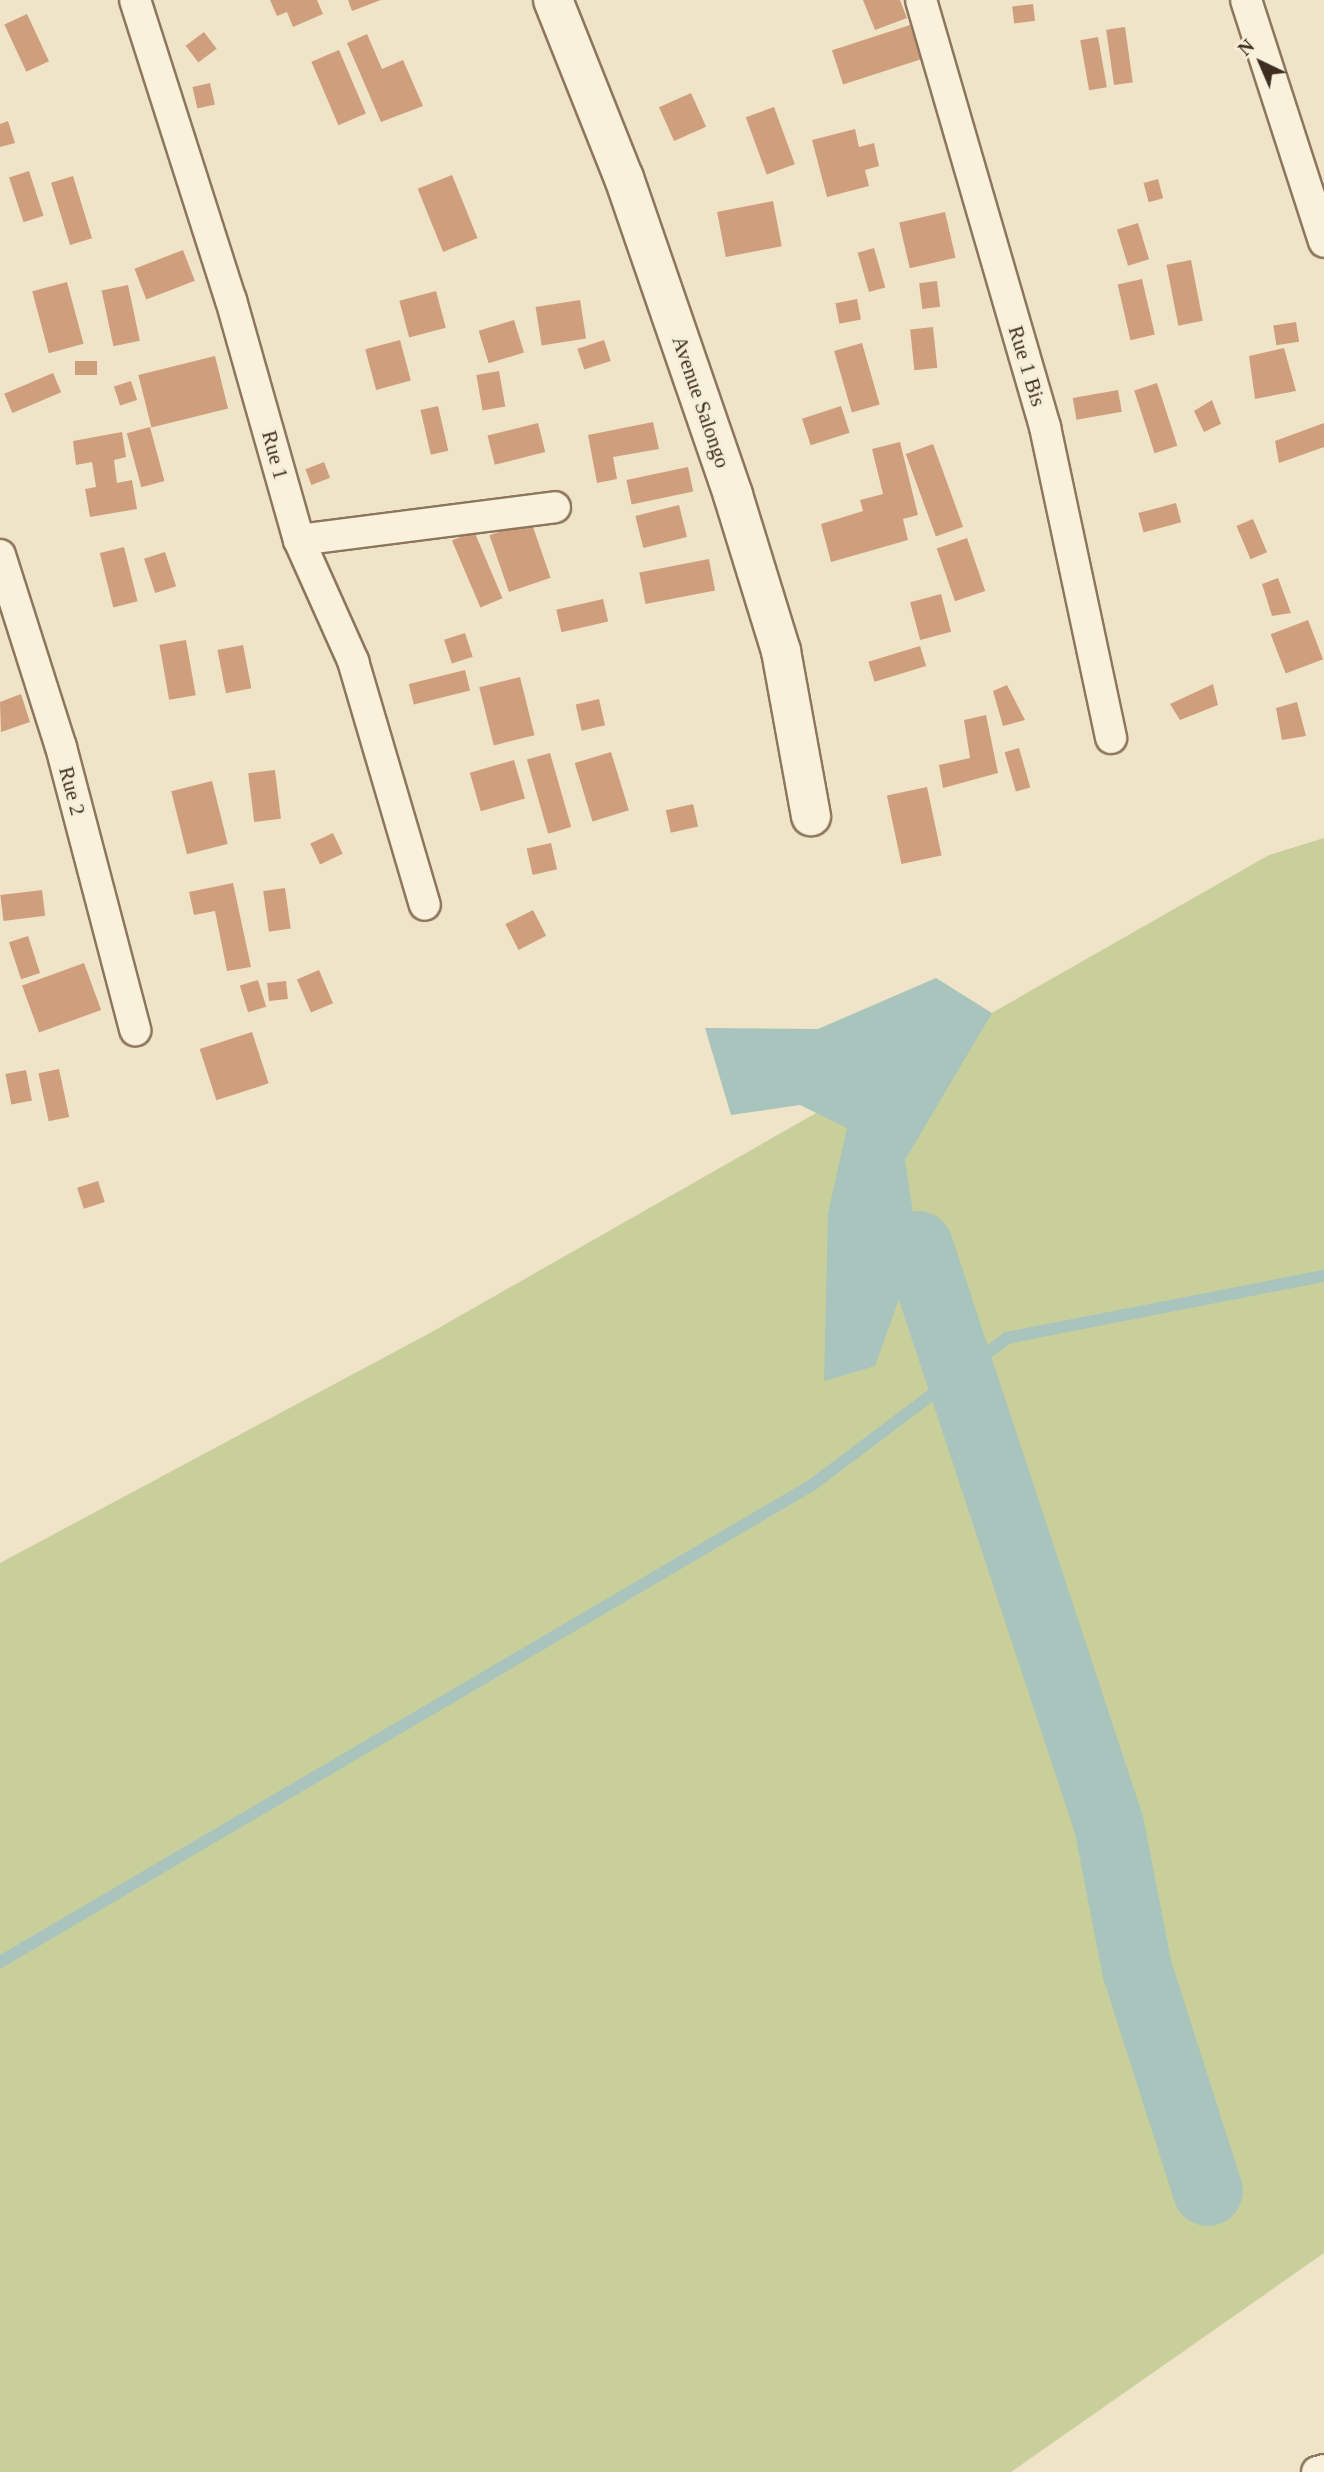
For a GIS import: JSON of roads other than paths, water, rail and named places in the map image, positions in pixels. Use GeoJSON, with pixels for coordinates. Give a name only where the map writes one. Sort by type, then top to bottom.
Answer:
{"type":"FeatureCollection","features":[{"type":"Feature","properties":{"kind":"street","name":"Rue 1"},"geometry":{"type":"LineString","coordinates":[[135,0],[232,300],[299,540],[353,661],[425,905]]}},
{"type":"Feature","properties":{"kind":"street","name":"Avenue Salongo"},"geometry":{"type":"LineString","coordinates":[[552,0],[624,178],[733,495],[781,651],[811,816]]}},
{"type":"Feature","properties":{"kind":"street","name":"Rue 1 Bis"},"geometry":{"type":"LineString","coordinates":[[920,0],[1045,427],[1111,738]]}},
{"type":"Feature","properties":{"kind":"street"},"geometry":{"type":"LineString","coordinates":[[1246,0],[1324,242]]}},
{"type":"Feature","properties":{"kind":"street"},"geometry":{"type":"LineString","coordinates":[[299,540],[555,507]]}},
{"type":"Feature","properties":{"kind":"street","name":"Rue 2"},"geometry":{"type":"LineString","coordinates":[[0,555],[61,747],[135,1030]]}},
{"type":"Feature","properties":{"kind":"street"},"geometry":{"type":"LineString","coordinates":[[1317,2472],[1324,2470]]}},
{"type":"Feature","properties":{"kind":"water"},"geometry":{"type":"Polygon","coordinates":[[[936,978],[992,1013],[905,1160],[918,1246],[875,1366],[824,1381],[828,1213],[847,1128],[800,1105],[731,1115],[705,1028],[818,1029],[936,978]]]}},
{"type":"Feature","properties":{"kind":"waterway"},"geometry":{"type":"LineString","coordinates":[[918,1246],[1109,1825],[1137,1969],[1208,2191]]}},
{"type":"Feature","properties":{"kind":"waterway"},"geometry":{"type":"LineString","coordinates":[[0,1962],[812,1485],[1007,1338],[1324,1276]]}}]}
